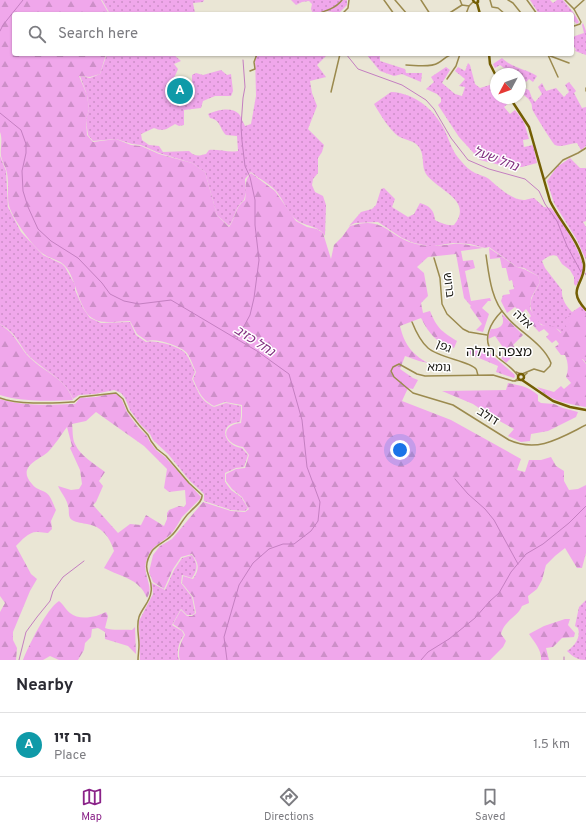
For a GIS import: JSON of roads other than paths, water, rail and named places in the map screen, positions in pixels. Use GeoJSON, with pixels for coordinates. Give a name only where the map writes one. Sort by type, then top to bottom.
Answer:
{"type":"FeatureCollection","features":[{"type":"Feature","properties":{"kind":"main road"},"geometry":{"type":"LineString","coordinates":[[473,1],[478,1],[480,12]]}},
{"type":"Feature","properties":{"kind":"main road"},"geometry":{"type":"LineString","coordinates":[[489,56],[492,68]]}},
{"type":"Feature","properties":{"kind":"main road"},"geometry":{"type":"LineString","coordinates":[[514,104],[529,127],[550,201],[570,231],[583,262],[584,270],[577,292],[579,302],[586,310]]}},
{"type":"Feature","properties":{"kind":"main road"},"geometry":{"type":"LineString","coordinates":[[521,377],[543,395],[557,403],[575,409],[586,410]]}},
{"type":"Feature","properties":{"kind":"street"},"geometry":{"type":"LineString","coordinates":[[321,12],[339,4],[342,0]]}},
{"type":"Feature","properties":{"kind":"street"},"geometry":{"type":"LineString","coordinates":[[344,12],[348,8],[349,0]]}},
{"type":"Feature","properties":{"kind":"street"},"geometry":{"type":"LineString","coordinates":[[384,0],[393,12]]}},
{"type":"Feature","properties":{"kind":"street"},"geometry":{"type":"LineString","coordinates":[[395,0],[405,12]]}},
{"type":"Feature","properties":{"kind":"street"},"geometry":{"type":"LineString","coordinates":[[421,0],[429,12]]}},
{"type":"Feature","properties":{"kind":"street"},"geometry":{"type":"LineString","coordinates":[[460,0],[462,5]]}},
{"type":"Feature","properties":{"kind":"street"},"geometry":{"type":"LineString","coordinates":[[490,0],[492,7],[498,8],[503,12]]}},
{"type":"Feature","properties":{"kind":"street"},"geometry":{"type":"LineString","coordinates":[[508,0],[521,12]]}},
{"type":"Feature","properties":{"kind":"street"},"geometry":{"type":"LineString","coordinates":[[527,0],[536,12]]}},
{"type":"Feature","properties":{"kind":"street"},"geometry":{"type":"LineString","coordinates":[[565,0],[574,9],[581,22],[580,24],[574,26]]}},
{"type":"Feature","properties":{"kind":"street"},"geometry":{"type":"LineString","coordinates":[[574,9],[584,0]]}},
{"type":"Feature","properties":{"kind":"street"},"geometry":{"type":"LineString","coordinates":[[467,12],[473,1]]}},
{"type":"Feature","properties":{"kind":"street"},"geometry":{"type":"LineString","coordinates":[[451,12],[462,5],[469,6]]}},
{"type":"Feature","properties":{"kind":"street"},"geometry":{"type":"LineString","coordinates":[[250,71],[255,69],[254,62],[257,56]]}},
{"type":"Feature","properties":{"kind":"street"},"geometry":{"type":"LineString","coordinates":[[331,92],[340,56]]}},
{"type":"Feature","properties":{"kind":"street"},"geometry":{"type":"LineString","coordinates":[[406,65],[433,65],[439,63],[446,56]]}},
{"type":"Feature","properties":{"kind":"street"},"geometry":{"type":"LineString","coordinates":[[447,79],[456,66],[459,56]]}},
{"type":"Feature","properties":{"kind":"street"},"geometry":{"type":"LineString","coordinates":[[547,56],[558,77]]}},
{"type":"Feature","properties":{"kind":"street"},"geometry":{"type":"LineString","coordinates":[[551,56],[569,63]]}},
{"type":"Feature","properties":{"kind":"street"},"geometry":{"type":"LineString","coordinates":[[544,180],[563,160],[586,148]]}},
{"type":"Feature","properties":{"kind":"street","name":"אלה"},"geometry":{"type":"LineString","coordinates":[[486,255],[492,288],[502,311],[535,343],[550,360],[551,364],[544,372],[534,369],[513,381]]}},
{"type":"Feature","properties":{"kind":"street","name":"ברוש"},"geometry":{"type":"LineString","coordinates":[[434,258],[440,278],[442,304],[447,314],[463,329],[487,335]]}},
{"type":"Feature","properties":{"kind":"street"},"geometry":{"type":"LineString","coordinates":[[502,311],[491,325],[487,335],[487,342],[492,352],[521,377],[513,381]]}},
{"type":"Feature","properties":{"kind":"street","name":"גפן"},"geometry":{"type":"LineString","coordinates":[[412,322],[418,337],[428,348],[441,356],[471,365],[476,369],[478,375]]}},
{"type":"Feature","properties":{"kind":"street","name":"גומא"},"geometry":{"type":"LineString","coordinates":[[391,368],[397,364],[401,364],[417,374],[425,376],[496,375],[513,381]]}},
{"type":"Feature","properties":{"kind":"street","name":"דולב"},"geometry":{"type":"LineString","coordinates":[[391,368],[392,375],[410,391],[453,405],[509,440],[518,444],[534,446],[546,444],[586,425]]}},
{"type":"Feature","properties":{"kind":"street"},"geometry":{"type":"LineString","coordinates":[[0,398],[12,401],[46,403],[74,402],[80,397],[116,392],[123,399],[128,411],[148,435],[151,442],[202,495],[201,500],[183,520],[175,532],[166,541],[155,548],[148,559],[146,570],[152,591],[138,623],[138,660]]}},
{"type":"Feature","properties":{"kind":"waterway","name":"נחל כזיב"},"geometry":{"type":"LineString","coordinates":[[13,12],[23,0]]}},
{"type":"Feature","properties":{"kind":"waterway","name":"נחל כזיב"},"geometry":{"type":"LineString","coordinates":[[0,31],[12,14]]}},
{"type":"Feature","properties":{"kind":"waterway","name":"נחל שעל"},"geometry":{"type":"LineString","coordinates":[[348,56],[358,69],[402,85],[426,100],[434,109],[451,138],[468,160],[489,169],[525,179],[539,191],[545,204],[557,221],[567,246],[581,272]]}},
{"type":"Feature","properties":{"kind":"waterway"},"geometry":{"type":"LineString","coordinates":[[237,339],[250,315],[254,298],[259,260],[255,225],[255,200],[250,177],[245,166],[242,141],[241,126],[245,87],[243,60]]}},
{"type":"Feature","properties":{"kind":"waterway","name":"נחל כזיב"},"geometry":{"type":"LineString","coordinates":[[0,113],[21,130],[26,144],[26,153],[22,171],[23,191],[28,207],[38,229],[51,241],[78,258],[102,283],[110,294],[124,301],[139,304],[171,300],[257,351],[289,374],[302,420],[307,467],[320,502],[318,521],[311,531],[294,544],[283,544],[269,549],[253,563],[239,585],[224,637],[227,660]]}},
{"type":"Feature","properties":{"kind":"waterway"},"geometry":{"type":"LineString","coordinates":[[455,479],[494,520],[518,564]]}},
{"type":"Feature","properties":{"kind":"waterway"},"geometry":{"type":"LineString","coordinates":[[421,660],[428,652],[449,639],[475,618],[499,593],[511,572],[526,554],[543,544],[569,523],[586,506]]}},
{"type":"Feature","properties":{"kind":"waterway"},"geometry":{"type":"LineString","coordinates":[[19,660],[26,632],[50,601],[53,591],[63,577],[84,561]]}},
{"type":"Feature","properties":{"kind":"place","name":"הר זיו"},"geometry":{"type":"Point","coordinates":[180,91]}},
{"type":"Feature","properties":{"kind":"district","name":"מצפה הילה"},"geometry":{"type":"Point","coordinates":[499,351]}}]}
